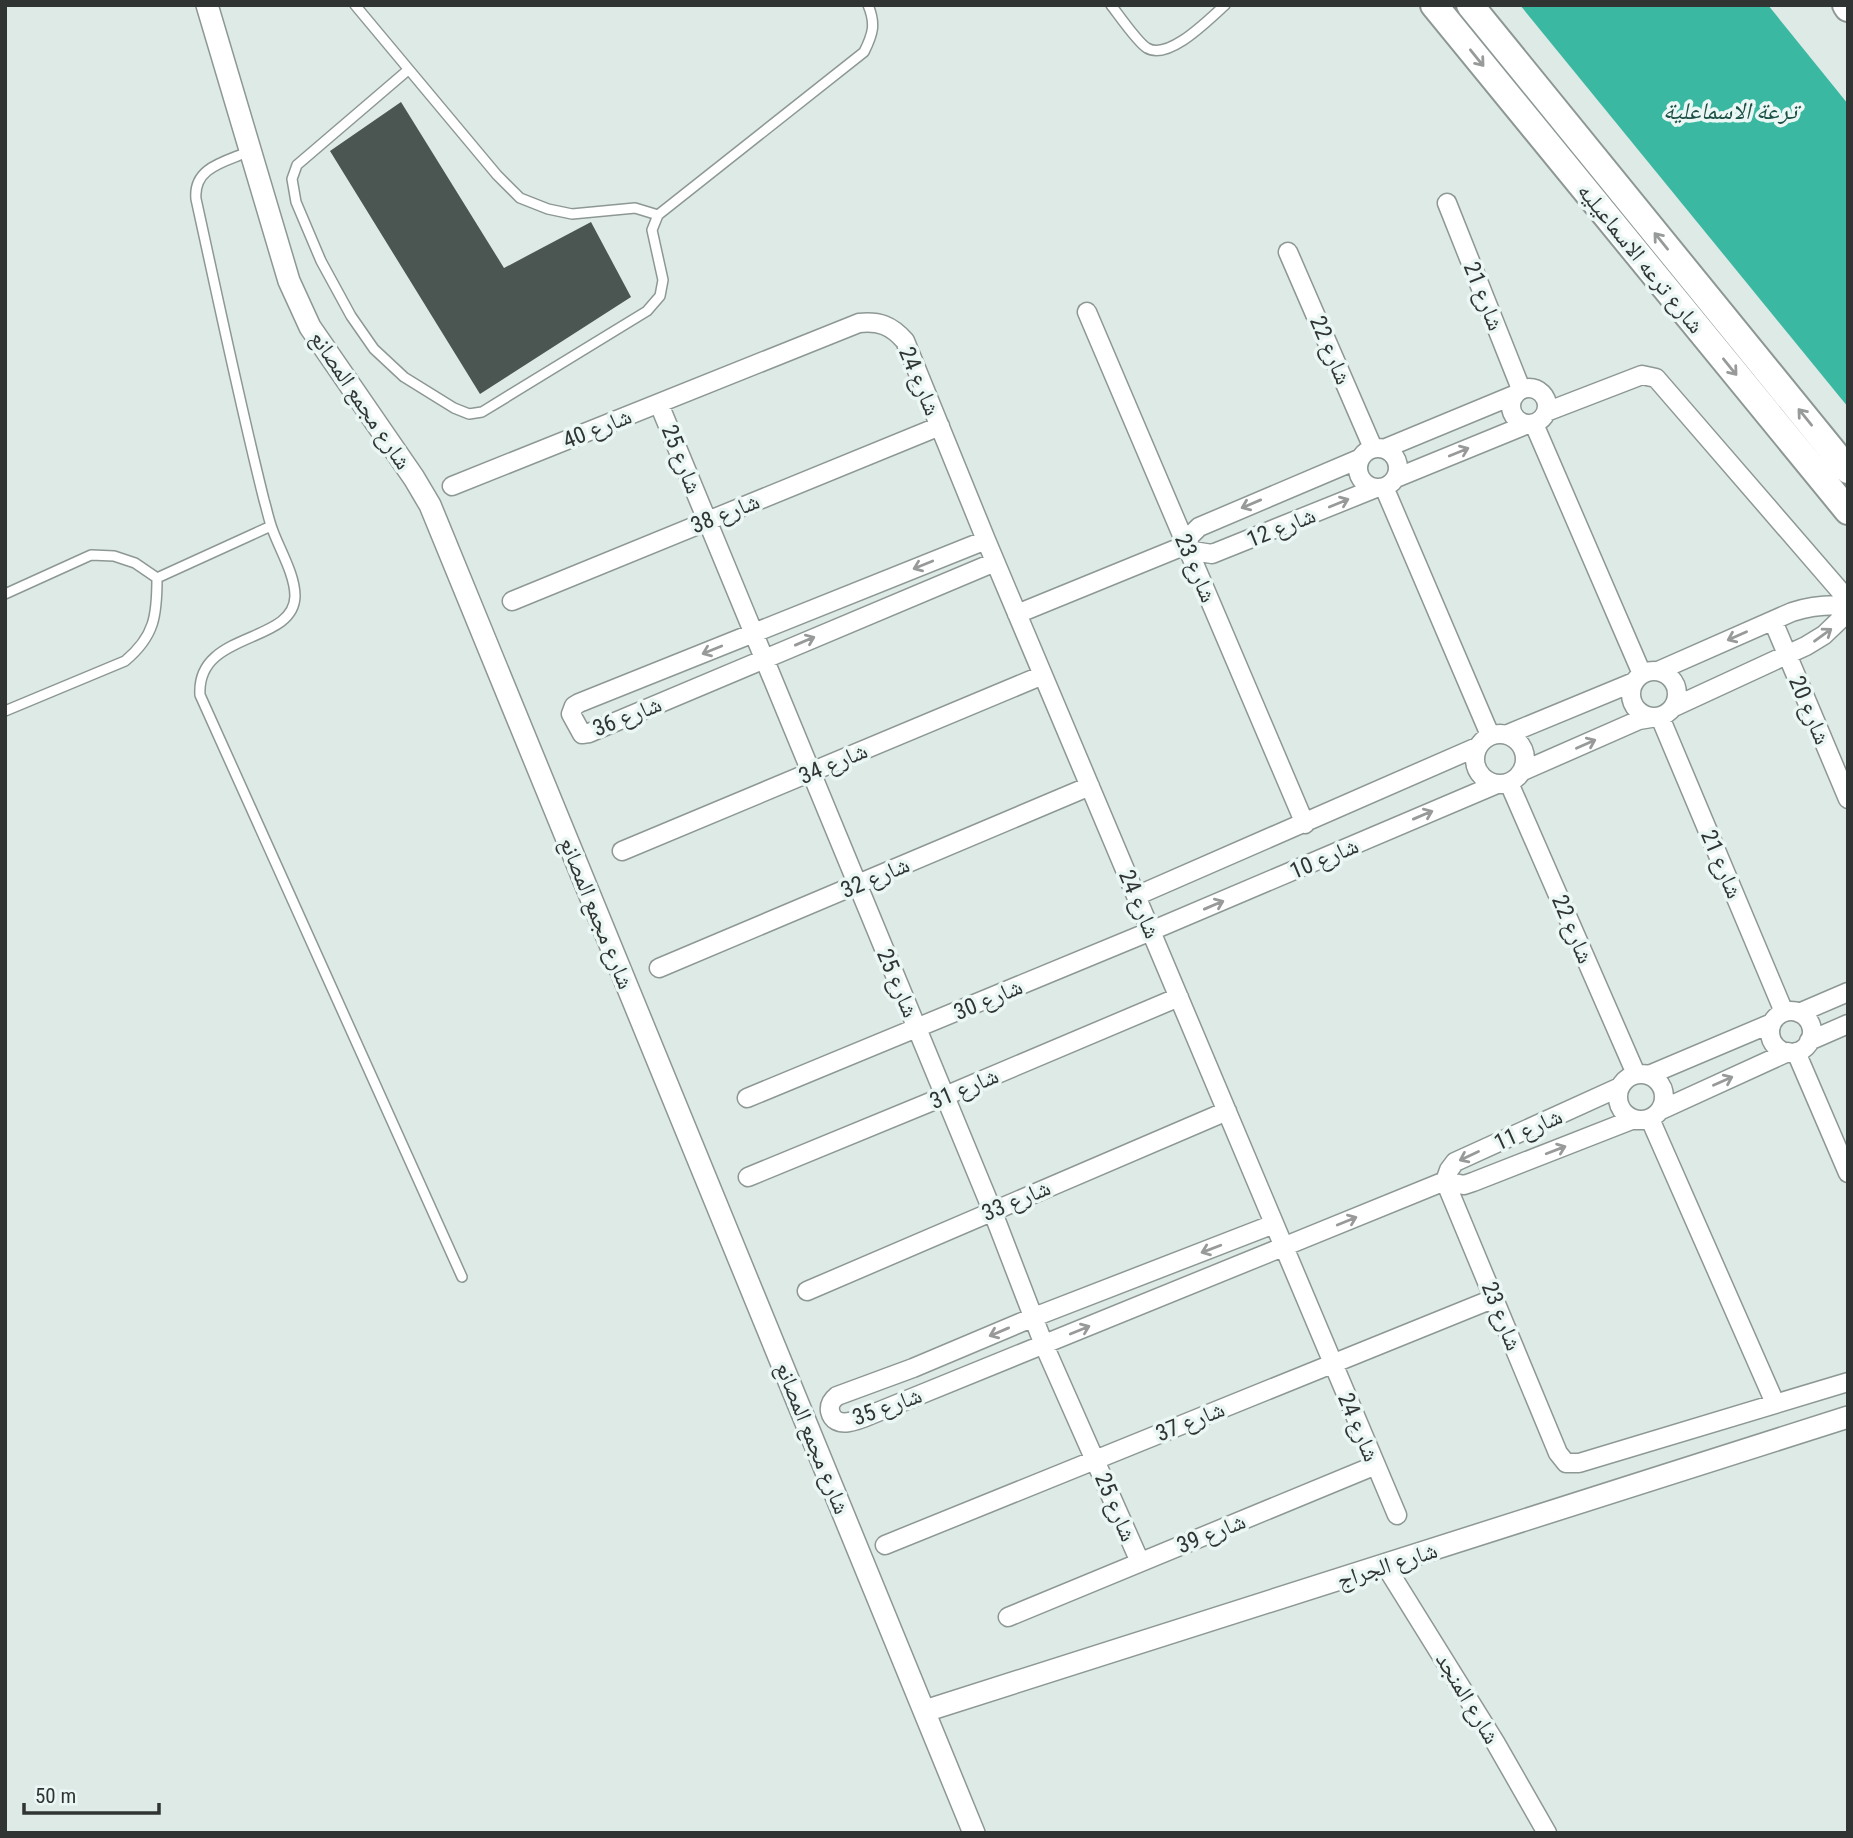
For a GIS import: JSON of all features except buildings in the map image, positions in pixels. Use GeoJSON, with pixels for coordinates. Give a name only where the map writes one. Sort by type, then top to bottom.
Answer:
{"type":"FeatureCollection","features":[{"type":"Feature","properties":{"kind":"main road","name":"شارع ترعه الاسماعيليه"},"geometry":{"type":"LineString","coordinates":[[1434,5],[1848,511]]}},
{"type":"Feature","properties":{"kind":"main road","name":"شارع ترعه الاسماعيليه"},"geometry":{"type":"LineString","coordinates":[[1470,5],[1848,470]]}},
{"type":"Feature","properties":{"kind":"street","name":"شارع مجمع المصانع"},"geometry":{"type":"LineString","coordinates":[[207,5],[298,305],[310,327],[430,505],[974,1833]]}},
{"type":"Feature","properties":{"kind":"street","name":"شارع 21"},"geometry":{"type":"LineString","coordinates":[[1447,203],[1518,392]]}},
{"type":"Feature","properties":{"kind":"street","name":"شارع 22"},"geometry":{"type":"LineString","coordinates":[[1288,252],[1373,452]]}},
{"type":"Feature","properties":{"kind":"street","name":"شارع 23"},"geometry":{"type":"LineString","coordinates":[[1087,312],[1304,824]]}},
{"type":"Feature","properties":{"kind":"street","name":"شارع 40"},"geometry":{"type":"LineString","coordinates":[[452,486],[859,323]]}},
{"type":"Feature","properties":{"kind":"street","name":"شارع 24"},"geometry":{"type":"LineString","coordinates":[[859,323],[884,324],[896,331],[905,341],[995,562],[1397,1515]]}},
{"type":"Feature","properties":{"kind":"street","name":"شارع 12"},"geometry":{"type":"LineString","coordinates":[[1186,545],[1193,551],[1212,555],[1642,374],[1656,378],[1661,383],[1848,600]]}},
{"type":"Feature","properties":{"kind":"street"},"geometry":{"type":"LineString","coordinates":[[1536,420],[1516,419],[1510,407],[1518,392],[1528,387],[1541,392],[1546,398],[1536,420],[1645,676]]}},
{"type":"Feature","properties":{"kind":"street","name":"شارع 12"},"geometry":{"type":"LineString","coordinates":[[1017,614],[1186,545],[1199,527],[1518,392]]}},
{"type":"Feature","properties":{"kind":"street","name":"شارع 25"},"geometry":{"type":"LineString","coordinates":[[659,404],[992,1210],[1044,1345],[1140,1562]]}},
{"type":"Feature","properties":{"kind":"street","name":"شارع 38"},"geometry":{"type":"LineString","coordinates":[[512,601],[940,426]]}},
{"type":"Feature","properties":{"kind":"street"},"geometry":{"type":"LineString","coordinates":[[1373,452],[1392,452],[1398,464],[1386,484],[1363,481],[1357,467],[1373,452]]}},
{"type":"Feature","properties":{"kind":"street"},"geometry":{"type":"LineString","coordinates":[[1386,484],[1492,739]]}},
{"type":"Feature","properties":{"kind":"street","name":"شارع 36"},"geometry":{"type":"LineString","coordinates":[[986,540],[579,703],[571,714],[579,732],[589,733],[995,562]]}},
{"type":"Feature","properties":{"kind":"street","name":"شارع 10"},"geometry":{"type":"LineString","coordinates":[[1136,896],[1492,739],[1773,621],[1812,606],[1848,606]]}},
{"type":"Feature","properties":{"kind":"street","name":"شارع 10"},"geometry":{"type":"LineString","coordinates":[[1151,931],[1510,779],[1639,720],[1662,714],[1824,635],[1848,612]]}},
{"type":"Feature","properties":{"kind":"street","name":"شارع 20"},"geometry":{"type":"LineString","coordinates":[[1773,621],[1848,799]]}},
{"type":"Feature","properties":{"kind":"street"},"geometry":{"type":"LineString","coordinates":[[1667,674],[1678,689],[1662,714],[1636,708],[1632,700],[1645,676],[1667,674]]}},
{"type":"Feature","properties":{"kind":"street","name":"شارع 34"},"geometry":{"type":"LineString","coordinates":[[622,851],[1043,675]]}},
{"type":"Feature","properties":{"kind":"street","name":"شارع 21"},"geometry":{"type":"LineString","coordinates":[[1662,714],[1785,1016]]}},
{"type":"Feature","properties":{"kind":"street"},"geometry":{"type":"LineString","coordinates":[[1516,738],[1525,753],[1510,779],[1488,781],[1476,766],[1492,739],[1516,738]]}},
{"type":"Feature","properties":{"kind":"street","name":"شارع 22"},"geometry":{"type":"LineString","coordinates":[[1510,779],[1643,1075]]}},
{"type":"Feature","properties":{"kind":"street","name":"شارع 32"},"geometry":{"type":"LineString","coordinates":[[659,968],[1090,786]]}},
{"type":"Feature","properties":{"kind":"street","name":"شارع 30"},"geometry":{"type":"LineString","coordinates":[[747,1098],[1151,931]]}},
{"type":"Feature","properties":{"kind":"street"},"geometry":{"type":"LineString","coordinates":[[1648,1116],[1622,1110],[1618,1095],[1620,1087],[1627,1079],[1643,1075],[1848,992]]}},
{"type":"Feature","properties":{"kind":"street","name":"شارع 31"},"geometry":{"type":"LineString","coordinates":[[748,1177],[1179,997]]}},
{"type":"Feature","properties":{"kind":"street"},"geometry":{"type":"LineString","coordinates":[[1785,1016],[1771,1038],[1774,1045],[1798,1048]]}},
{"type":"Feature","properties":{"kind":"street"},"geometry":{"type":"LineString","coordinates":[[1785,1016],[1804,1016],[1811,1028],[1798,1048]]}},
{"type":"Feature","properties":{"kind":"street","name":"شارع 11"},"geometry":{"type":"LineString","coordinates":[[1284,1247],[1446,1181],[1464,1185],[1648,1116],[1848,1024]]}},
{"type":"Feature","properties":{"kind":"street"},"geometry":{"type":"LineString","coordinates":[[1798,1048],[1848,1173]]}},
{"type":"Feature","properties":{"kind":"street"},"geometry":{"type":"LineString","coordinates":[[1643,1075],[1662,1086],[1664,1094],[1648,1116]]}},
{"type":"Feature","properties":{"kind":"street","name":"شارع 11"},"geometry":{"type":"LineString","coordinates":[[1446,1181],[1455,1162],[1620,1087]]}},
{"type":"Feature","properties":{"kind":"street","name":"شارع 33"},"geometry":{"type":"LineString","coordinates":[[807,1291],[1227,1111]]}},
{"type":"Feature","properties":{"kind":"street"},"geometry":{"type":"LineString","coordinates":[[1648,1116],[1775,1404],[1848,1382]]}},
{"type":"Feature","properties":{"kind":"street","name":"شارع 23"},"geometry":{"type":"LineString","coordinates":[[1446,1181],[1561,1459],[1573,1464],[1775,1404]]}},
{"type":"Feature","properties":{"kind":"street","name":"شارع 35"},"geometry":{"type":"LineString","coordinates":[[1275,1224],[837,1396],[832,1399],[830,1411],[838,1422],[854,1420],[1284,1247]]}},
{"type":"Feature","properties":{"kind":"street","name":"شارع 37"},"geometry":{"type":"LineString","coordinates":[[884,1545],[1495,1298]]}},
{"type":"Feature","properties":{"kind":"street","name":"شارع الجراج"},"geometry":{"type":"LineString","coordinates":[[925,1712],[1848,1418]]}},
{"type":"Feature","properties":{"kind":"street","name":"شارع 39"},"geometry":{"type":"LineString","coordinates":[[1008,1616],[1376,1465]]}},
{"type":"Feature","properties":{"kind":"street","name":"شارع المنجد"},"geometry":{"type":"LineString","coordinates":[[1385,1565],[1488,1730],[1547,1833]]}},
{"type":"Feature","properties":{"kind":"lane"},"geometry":{"type":"LineString","coordinates":[[355,5],[497,175],[520,198],[548,209],[572,214],[635,208],[658,215]]}},
{"type":"Feature","properties":{"kind":"lane"},"geometry":{"type":"LineString","coordinates":[[408,70],[296,165],[292,179],[296,202],[321,261],[351,316],[374,349],[404,377],[454,408],[469,414],[482,412],[647,311],[660,296],[663,280],[652,230],[658,215],[864,52],[872,37],[874,22],[868,5]]}},
{"type":"Feature","properties":{"kind":"lane"},"geometry":{"type":"LineString","coordinates":[[1111,5],[1147,48],[1163,51],[1180,43],[1226,5]]}},
{"type":"Feature","properties":{"kind":"lane"},"geometry":{"type":"LineString","coordinates":[[250,151],[208,169],[200,176],[195,187],[251,448],[271,526],[293,583],[295,596],[290,613],[280,622],[217,654],[203,670],[199,683],[200,695],[462,1277]]}},
{"type":"Feature","properties":{"kind":"lane"},"geometry":{"type":"LineString","coordinates":[[157,578],[271,526]]}},
{"type":"Feature","properties":{"kind":"lane"},"geometry":{"type":"LineString","coordinates":[[5,594],[91,555],[114,556],[135,563],[157,578]]}},
{"type":"Feature","properties":{"kind":"lane"},"geometry":{"type":"LineString","coordinates":[[5,711],[125,661],[136,652],[152,628],[157,608],[157,578]]}},
{"type":"Feature","properties":{"kind":"water","name":"ترعة الاسماعلية"},"geometry":{"type":"Polygon","coordinates":[[[1520,5],[1768,5],[1848,104],[1848,407],[1520,5]]]}}]}
